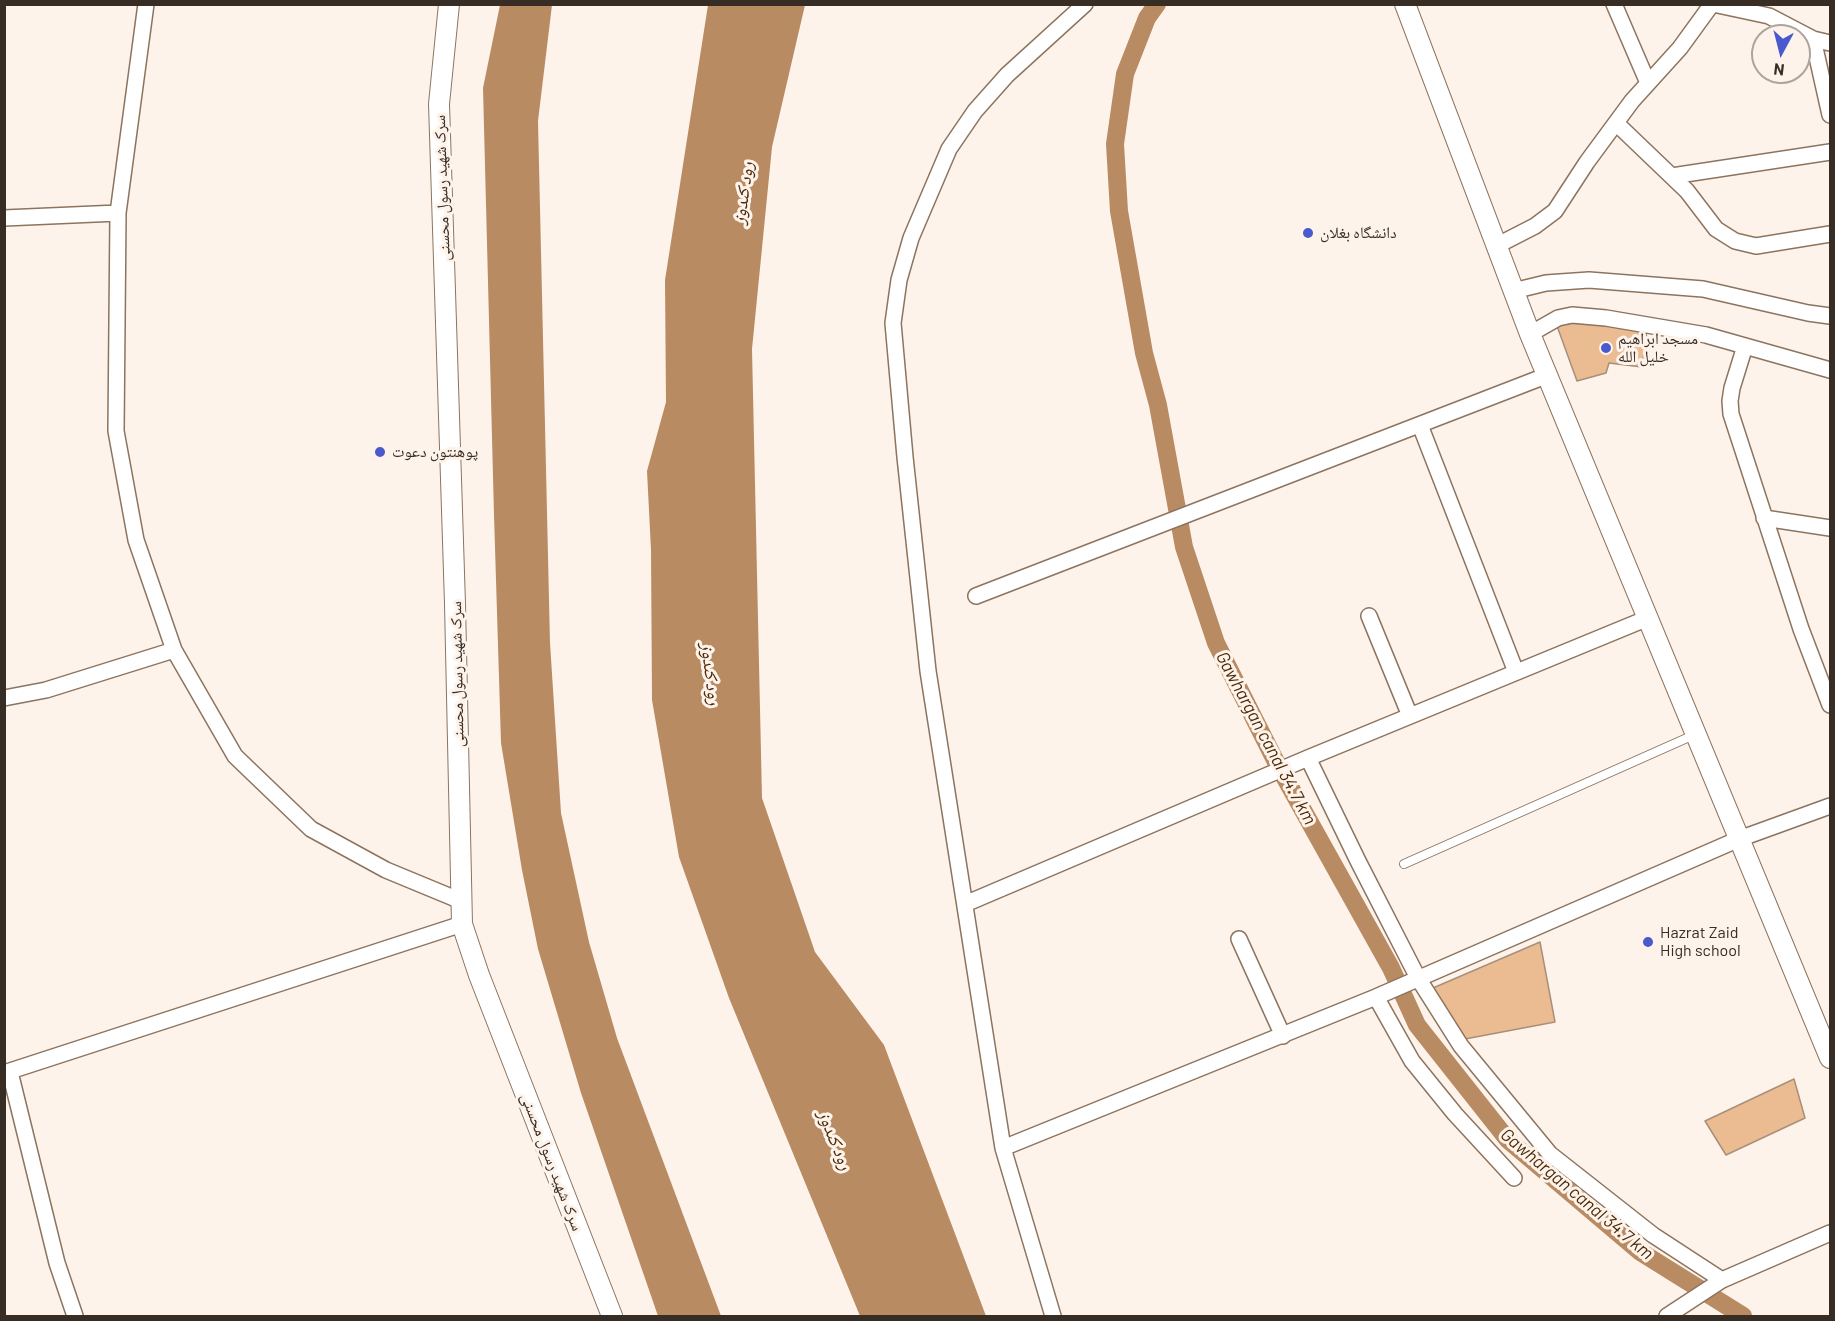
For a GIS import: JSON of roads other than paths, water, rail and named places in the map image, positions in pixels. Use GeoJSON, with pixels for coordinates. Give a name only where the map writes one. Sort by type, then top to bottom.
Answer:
{"type":"FeatureCollection","features":[{"type":"Feature","properties":{"kind":"street"},"geometry":{"type":"LineString","coordinates":[[146,4],[118,213],[116,431],[136,540],[174,650],[235,756],[311,829],[386,870],[461,901]]}},
{"type":"Feature","properties":{"kind":"street","name":"سرک شهید رسول محسنی"},"geometry":{"type":"LineString","coordinates":[[449,4],[439,104],[455,604],[462,924],[479,975],[612,1317]]}},
{"type":"Feature","properties":{"kind":"street"},"geometry":{"type":"LineString","coordinates":[[1053,1317],[1003,1148],[928,671],[893,323],[899,280],[911,238],[949,148],[975,111],[1007,75],[1085,4]]}},
{"type":"Feature","properties":{"kind":"street"},"geometry":{"type":"LineString","coordinates":[[1405,4],[1530,334],[1830,1058]]}},
{"type":"Feature","properties":{"kind":"street"},"geometry":{"type":"LineString","coordinates":[[1614,4],[1648,83]]}},
{"type":"Feature","properties":{"kind":"street"},"geometry":{"type":"LineString","coordinates":[[1496,246],[1535,226],[1555,211],[1616,123],[1680,48],[1712,4],[1769,16],[1813,39],[1830,43]]}},
{"type":"Feature","properties":{"kind":"street"},"geometry":{"type":"LineString","coordinates":[[1813,39],[1830,115]]}},
{"type":"Feature","properties":{"kind":"street"},"geometry":{"type":"LineString","coordinates":[[1616,123],[1687,191],[1716,229],[1735,241],[1756,246],[1830,234]]}},
{"type":"Feature","properties":{"kind":"street"},"geometry":{"type":"LineString","coordinates":[[1672,177],[1830,152]]}},
{"type":"Feature","properties":{"kind":"street"},"geometry":{"type":"LineString","coordinates":[[4,218],[118,213]]}},
{"type":"Feature","properties":{"kind":"street"},"geometry":{"type":"LineString","coordinates":[[1514,291],[1546,283],[1589,280],[1704,289],[1830,316]]}},
{"type":"Feature","properties":{"kind":"street"},"geometry":{"type":"LineString","coordinates":[[1530,334],[1558,318],[1572,315],[1606,318],[1706,335],[1830,369]]}},
{"type":"Feature","properties":{"kind":"street"},"geometry":{"type":"LineString","coordinates":[[1745,346],[1732,388],[1731,414],[1801,629],[1830,705]]}},
{"type":"Feature","properties":{"kind":"street"},"geometry":{"type":"LineString","coordinates":[[976,596],[1548,375]]}},
{"type":"Feature","properties":{"kind":"street"},"geometry":{"type":"LineString","coordinates":[[1420,425],[1516,672]]}},
{"type":"Feature","properties":{"kind":"street"},"geometry":{"type":"LineString","coordinates":[[1764,518],[1830,528]]}},
{"type":"Feature","properties":{"kind":"street"},"geometry":{"type":"LineString","coordinates":[[1369,616],[1410,716]]}},
{"type":"Feature","properties":{"kind":"street"},"geometry":{"type":"LineString","coordinates":[[965,904],[1308,758],[1648,618]]}},
{"type":"Feature","properties":{"kind":"street"},"geometry":{"type":"LineString","coordinates":[[4,698],[46,690],[174,650]]}},
{"type":"Feature","properties":{"kind":"street"},"geometry":{"type":"LineString","coordinates":[[1308,758],[1418,978],[1461,1046],[1550,1154],[1653,1235],[1722,1280]]}},
{"type":"Feature","properties":{"kind":"street"},"geometry":{"type":"LineString","coordinates":[[1003,1148],[1376,997],[1740,839],[1830,806]]}},
{"type":"Feature","properties":{"kind":"street"},"geometry":{"type":"LineString","coordinates":[[75,1317],[57,1263],[7,1072],[462,924]]}},
{"type":"Feature","properties":{"kind":"street"},"geometry":{"type":"LineString","coordinates":[[1239,939],[1283,1035]]}},
{"type":"Feature","properties":{"kind":"street"},"geometry":{"type":"LineString","coordinates":[[1376,997],[1412,1061],[1455,1114],[1514,1178]]}},
{"type":"Feature","properties":{"kind":"street"},"geometry":{"type":"LineString","coordinates":[[1676,1315],[1722,1280],[1830,1233]]}},
{"type":"Feature","properties":{"kind":"lane"},"geometry":{"type":"LineString","coordinates":[[1404,864],[1697,733]]}},
{"type":"Feature","properties":{"kind":"water"},"geometry":{"type":"Polygon","coordinates":[[[500,5],[552,5],[538,121],[550,643],[561,813],[589,942],[617,1038],[721,1316],[658,1316],[581,1093],[538,949],[522,870],[501,743],[483,88],[500,5]]]}},
{"type":"Feature","properties":{"kind":"water","name":"رود کندوز"},"geometry":{"type":"Polygon","coordinates":[[[708,5],[805,5],[772,147],[752,349],[762,798],[815,952],[884,1045],[986,1316],[860,1316],[729,998],[679,857],[652,700],[651,550],[647,471],[666,402],[665,280],[708,5]]]}},
{"type":"Feature","properties":{"kind":"waterway","name":"Gawhargan canal 34.7 km"},"geometry":{"type":"LineString","coordinates":[[1157,4],[1147,18],[1125,74],[1115,144],[1119,211],[1144,353],[1158,405],[1184,547],[1216,643],[1275,760],[1391,968],[1417,1025],[1508,1140],[1639,1251],[1743,1316]]}},
{"type":"Feature","properties":{"kind":"place","name":"دانشگاه بغلان"},"geometry":{"type":"Point","coordinates":[1308,233]}},
{"type":"Feature","properties":{"kind":"place","name":"مسجد ابراهیم خلیل الله"},"geometry":{"type":"Point","coordinates":[1606,348]}},
{"type":"Feature","properties":{"kind":"place","name":"پوهنتون دعوت"},"geometry":{"type":"Point","coordinates":[380,452]}},
{"type":"Feature","properties":{"kind":"place","name":"Hazrat Zaid High school"},"geometry":{"type":"Point","coordinates":[1648,942]}}]}
